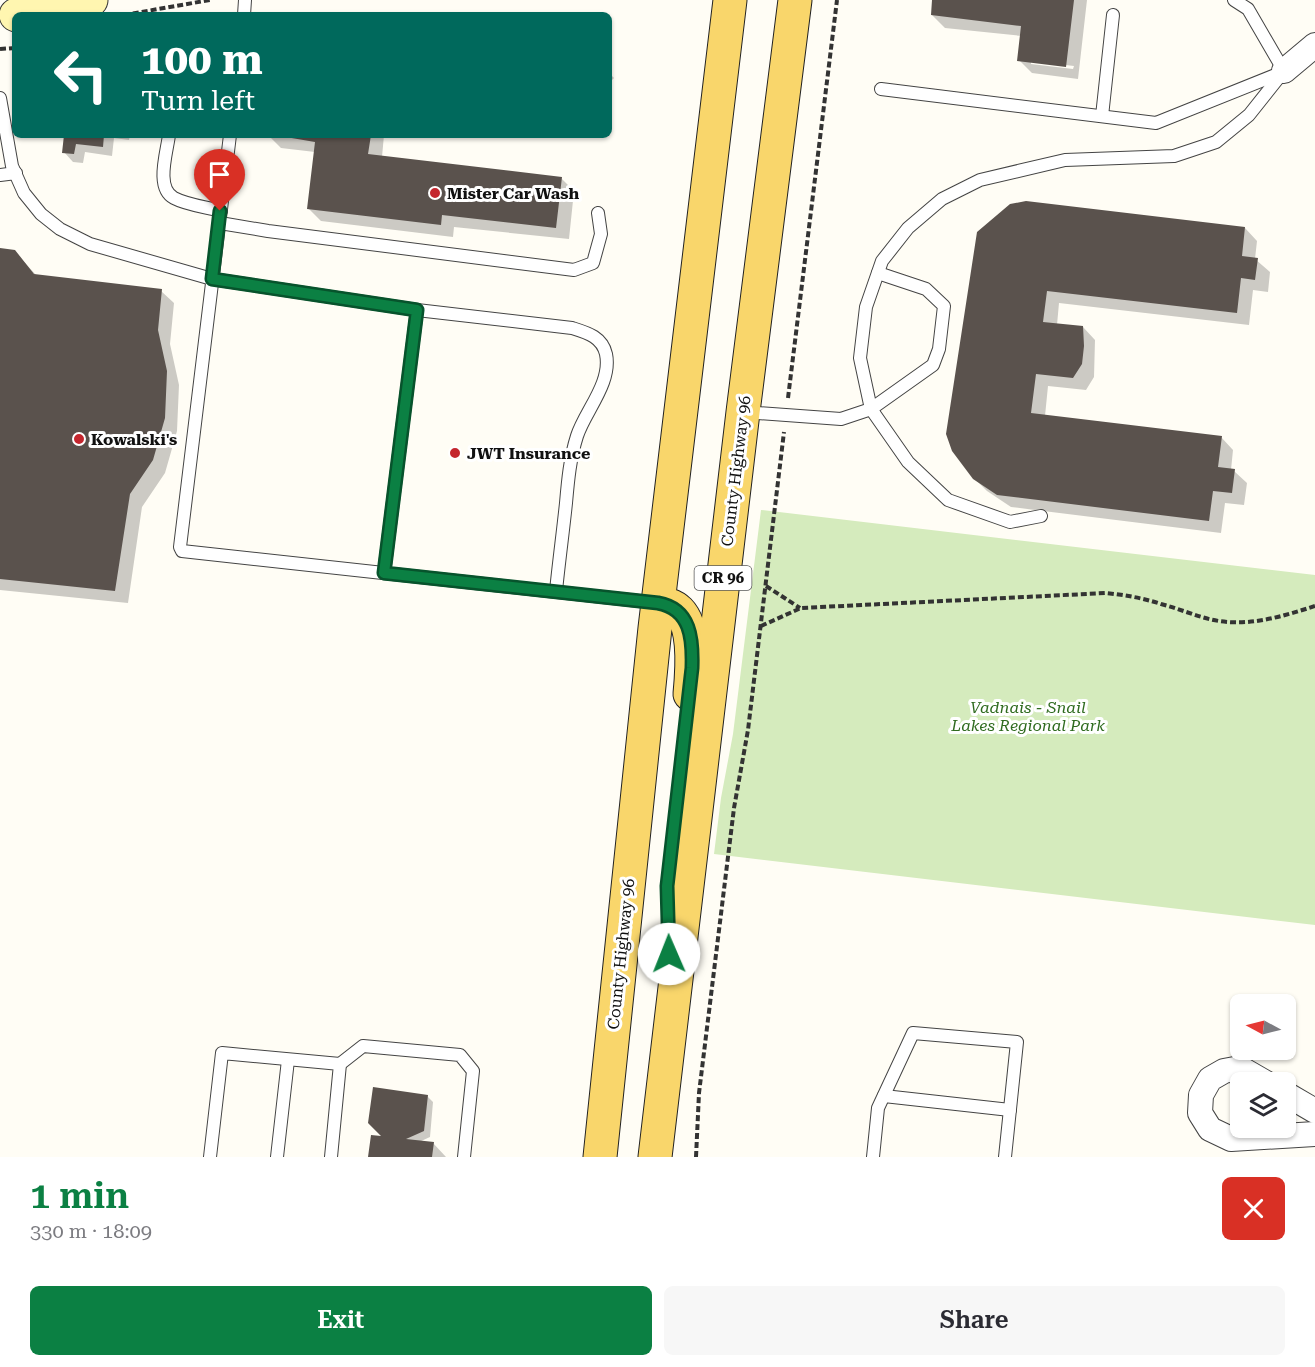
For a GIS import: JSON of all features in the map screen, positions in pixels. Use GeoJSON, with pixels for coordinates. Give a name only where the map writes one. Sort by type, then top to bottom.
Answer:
{"type":"FeatureCollection","features":[{"type":"Feature","properties":{"kind":"main road"},"geometry":{"type":"LineString","coordinates":[[30,12],[91,0]]}},
{"type":"Feature","properties":{"kind":"main road"},"geometry":{"type":"LineString","coordinates":[[717,0],[725,36]]}},
{"type":"Feature","properties":{"kind":"main road","name":"County Highway 96"},"geometry":{"type":"LineString","coordinates":[[600,1157],[658,603],[730,0]]}},
{"type":"Feature","properties":{"kind":"main road","name":"County Highway 96"},"geometry":{"type":"LineString","coordinates":[[655,1157],[743,411],[795,0]]}},
{"type":"Feature","properties":{"kind":"main road"},"geometry":{"type":"LineString","coordinates":[[658,603],[670,605],[681,613],[689,630],[692,654],[691,682],[667,886],[670,1021]]}},
{"type":"Feature","properties":{"kind":"street"},"geometry":{"type":"LineString","coordinates":[[1284,71],[1315,45]]}},
{"type":"Feature","properties":{"kind":"street"},"geometry":{"type":"LineString","coordinates":[[1247,1072],[1240,1068],[1224,1071],[1210,1079],[1201,1095],[1200,1113],[1210,1129],[1231,1139],[1248,1138]]}},
{"type":"Feature","properties":{"kind":"street"},"geometry":{"type":"LineString","coordinates":[[1296,1100],[1315,1111]]}},
{"type":"Feature","properties":{"kind":"street"},"geometry":{"type":"LineString","coordinates":[[1296,1135],[1315,1134]]}},
{"type":"Feature","properties":{"kind":"lane"},"geometry":{"type":"LineString","coordinates":[[1234,0],[1248,9],[1284,71]]}},
{"type":"Feature","properties":{"kind":"lane"},"geometry":{"type":"LineString","coordinates":[[1102,116],[1113,15]]}},
{"type":"Feature","properties":{"kind":"lane"},"geometry":{"type":"LineString","coordinates":[[881,89],[1156,123],[1284,71]]}},
{"type":"Feature","properties":{"kind":"lane"},"geometry":{"type":"LineString","coordinates":[[1041,516],[1010,522],[948,500],[908,462],[871,409],[860,358],[866,307],[882,261],[908,228],[942,199],[980,180],[1065,160],[1174,156],[1216,142],[1249,115],[1284,71]]}},
{"type":"Feature","properties":{"kind":"lane"},"geometry":{"type":"LineString","coordinates":[[0,98],[12,166],[24,193],[41,214],[60,229],[90,244],[212,279],[417,310],[572,328],[591,334],[601,342],[607,356],[604,380],[597,399],[580,427],[571,454],[556,591]]}},
{"type":"Feature","properties":{"kind":"lane"},"geometry":{"type":"LineString","coordinates":[[169,138],[164,179],[166,190],[174,198],[220,217],[268,231],[574,270],[593,263],[601,234],[598,213]]}},
{"type":"Feature","properties":{"kind":"lane"},"geometry":{"type":"LineString","coordinates":[[230,138],[180,548],[658,603]]}},
{"type":"Feature","properties":{"kind":"lane"},"geometry":{"type":"LineString","coordinates":[[0,175],[16,172]]}},
{"type":"Feature","properties":{"kind":"lane"},"geometry":{"type":"LineString","coordinates":[[743,411],[841,419],[871,409],[933,365],[939,349],[944,306],[926,289],[878,273]]}},
{"type":"Feature","properties":{"kind":"lane"},"geometry":{"type":"LineString","coordinates":[[384,573],[417,310]]}},
{"type":"Feature","properties":{"kind":"lane"},"geometry":{"type":"LineString","coordinates":[[873,1157],[878,1108],[913,1033],[1017,1042],[1005,1157]]}},
{"type":"Feature","properties":{"kind":"lane"},"geometry":{"type":"LineString","coordinates":[[210,1157],[222,1053],[340,1064],[363,1046],[460,1055],[473,1071],[464,1157]]}},
{"type":"Feature","properties":{"kind":"lane"},"geometry":{"type":"LineString","coordinates":[[277,1157],[288,1059]]}},
{"type":"Feature","properties":{"kind":"lane"},"geometry":{"type":"LineString","coordinates":[[331,1157],[340,1064]]}},
{"type":"Feature","properties":{"kind":"lane"},"geometry":{"type":"LineString","coordinates":[[884,1096],[1010,1110]]}},
{"type":"Feature","properties":{"kind":"path"},"geometry":{"type":"LineString","coordinates":[[141,12],[210,0]]}},
{"type":"Feature","properties":{"kind":"path"},"geometry":{"type":"LineString","coordinates":[[696,1157],[699,1093],[734,808],[748,730],[837,0]]}},
{"type":"Feature","properties":{"kind":"path"},"geometry":{"type":"LineString","coordinates":[[766,585],[801,608]]}},
{"type":"Feature","properties":{"kind":"path"},"geometry":{"type":"LineString","coordinates":[[761,626],[801,608],[1106,593],[1131,596],[1220,621],[1247,622],[1281,617],[1315,606]]}},
{"type":"Feature","properties":{"kind":"green space","name":"Vadnais - Snail Lakes Regional Park"},"geometry":{"type":"Polygon","coordinates":[[[761,510],[1315,575],[1315,925],[714,854],[721,798],[733,734],[761,510]]]}},
{"type":"Feature","properties":{"kind":"building"},"geometry":{"type":"Polygon","coordinates":[[[932,0],[1074,0],[1066,67],[1017,61],[1021,26],[931,15],[932,0]]]}},
{"type":"Feature","properties":{"kind":"building"},"geometry":{"type":"Polygon","coordinates":[[[64,138],[104,138],[103,147],[76,144],[74,154],[62,153],[64,138]]]}},
{"type":"Feature","properties":{"kind":"building","name":"Mister Car Wash"},"geometry":{"type":"Polygon","coordinates":[[[292,138],[371,138],[368,154],[562,177],[556,228],[442,215],[441,225],[307,209],[315,142],[292,138]]]}},
{"type":"Feature","properties":{"kind":"building"},"geometry":{"type":"Polygon","coordinates":[[[1026,201],[1245,227],[1242,256],[1258,258],[1255,280],[1241,278],[1237,313],[1047,291],[1043,322],[1083,326],[1082,364],[1073,378],[1036,374],[1031,413],[1222,436],[1218,467],[1235,469],[1232,493],[1213,491],[1209,521],[997,495],[973,479],[952,451],[946,434],[977,232],[1010,204],[1026,201]]]}},
{"type":"Feature","properties":{"kind":"building","name":"Kowalski's"},"geometry":{"type":"Polygon","coordinates":[[[0,248],[15,250],[34,274],[162,289],[158,330],[167,371],[165,418],[153,460],[130,494],[115,591],[0,579],[0,248]]]}},
{"type":"Feature","properties":{"kind":"building"},"geometry":{"type":"Polygon","coordinates":[[[373,1087],[428,1095],[424,1131],[406,1139],[434,1142],[432,1157],[368,1157],[371,1135],[381,1136],[368,1123],[373,1087]]]}},
{"type":"Feature","properties":{"kind":"place","name":"Mister Car Wash"},"geometry":{"type":"Point","coordinates":[435,193]}},
{"type":"Feature","properties":{"kind":"place","name":"Kowalski's"},"geometry":{"type":"Point","coordinates":[79,439]}},
{"type":"Feature","properties":{"kind":"place","name":"JWT Insurance"},"geometry":{"type":"Point","coordinates":[455,453]}},
{"type":"Feature","properties":{"kind":"route"},"geometry":{"type":"LineString","coordinates":[[220,211],[212,279],[417,310],[384,573],[658,603],[670,605],[681,613],[689,630],[692,668],[667,886],[669,954]]}}]}
